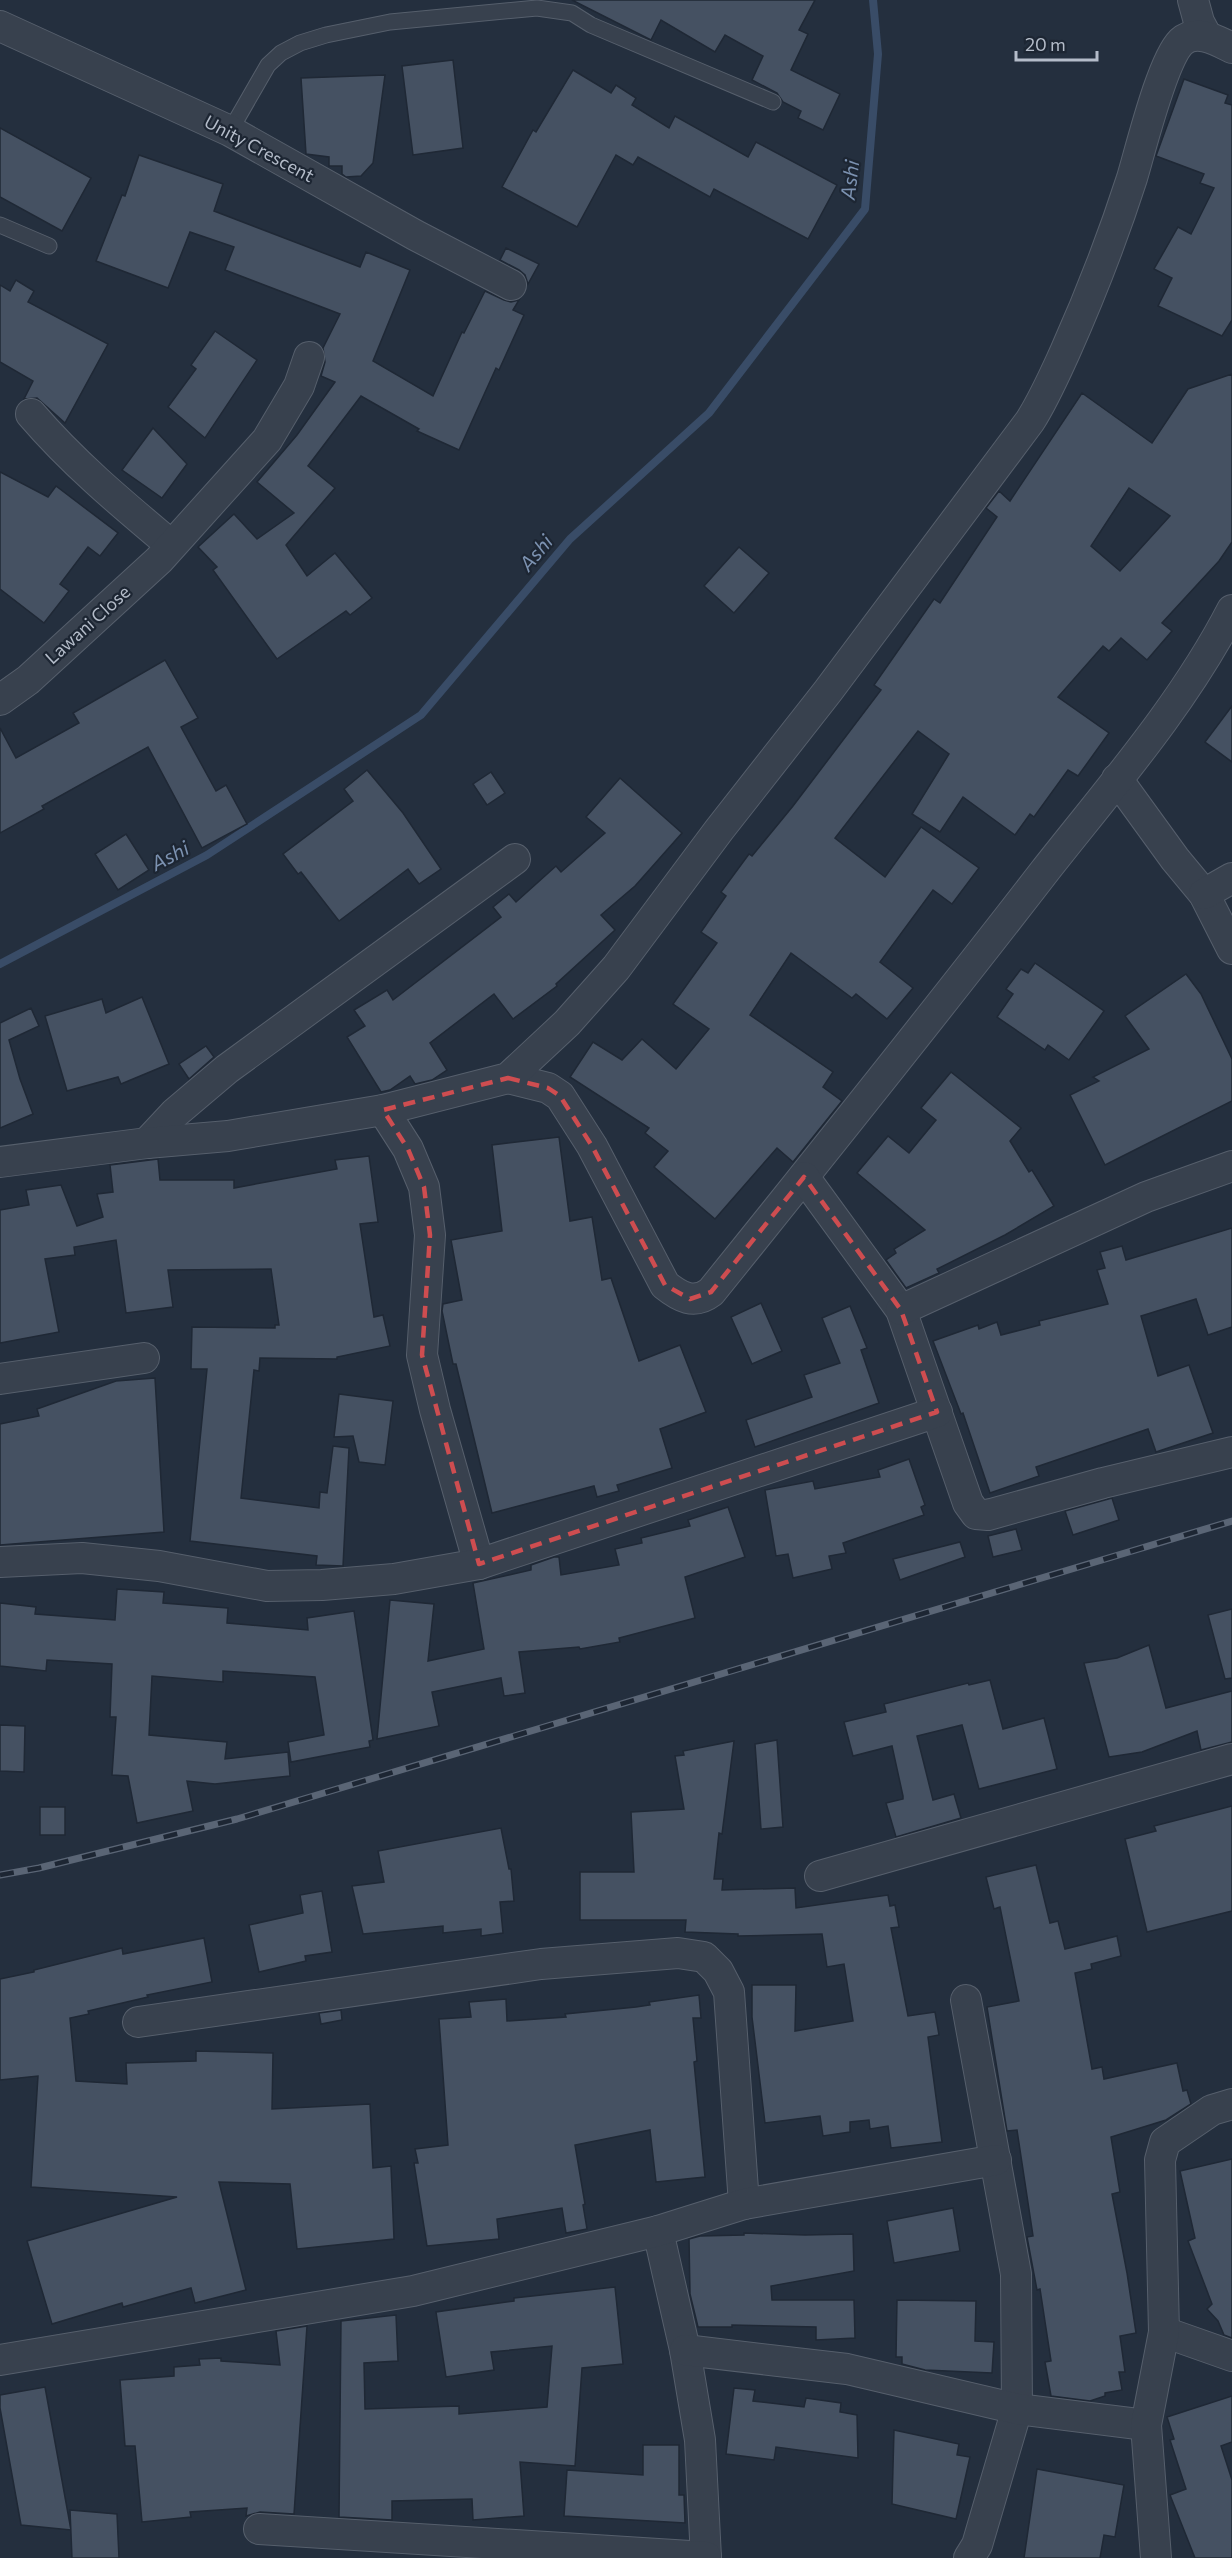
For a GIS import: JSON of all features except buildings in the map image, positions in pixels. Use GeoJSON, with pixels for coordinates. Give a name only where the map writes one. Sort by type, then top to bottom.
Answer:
{"type":"FeatureCollection","features":[{"type":"Feature","properties":{"kind":"street"},"geometry":{"type":"LineString","coordinates":[[1193,0],[1199,22],[1219,42]]}},
{"type":"Feature","properties":{"kind":"street","name":"Unity Crescent"},"geometry":{"type":"LineString","coordinates":[[0,26],[230,131],[415,235],[511,285]]}},
{"type":"Feature","properties":{"kind":"street"},"geometry":{"type":"LineString","coordinates":[[508,1078],[567,1023],[616,968],[719,830],[828,691],[985,478],[1030,421],[1045,395],[1084,310],[1131,180],[1167,64],[1182,41],[1219,42]]}},
{"type":"Feature","properties":{"kind":"street","name":"Lawani Close"},"geometry":{"type":"LineString","coordinates":[[0,700],[28,680],[141,576],[267,440],[299,386],[309,357]]}},
{"type":"Feature","properties":{"kind":"street"},"geometry":{"type":"LineString","coordinates":[[31,414],[89,476],[171,545]]}},
{"type":"Feature","properties":{"kind":"street"},"geometry":{"type":"LineString","coordinates":[[0,1162],[147,1143],[228,1136],[383,1110],[508,1078],[548,1088],[560,1096],[592,1146],[665,1285],[677,1295],[690,1299],[702,1299],[711,1292],[804,1177],[1117,778],[1185,689],[1232,610]]}},
{"type":"Feature","properties":{"kind":"street"},"geometry":{"type":"LineString","coordinates":[[1117,778],[1175,859],[1204,894],[1232,949]]}},
{"type":"Feature","properties":{"kind":"street"},"geometry":{"type":"LineString","coordinates":[[147,1143],[175,1113],[228,1069],[515,859]]}},
{"type":"Feature","properties":{"kind":"street"},"geometry":{"type":"LineString","coordinates":[[1204,894],[1232,878]]}},
{"type":"Feature","properties":{"kind":"street"},"geometry":{"type":"LineString","coordinates":[[383,1110],[408,1149],[424,1186],[430,1235],[422,1355],[435,1410],[479,1564]]}},
{"type":"Feature","properties":{"kind":"street"},"geometry":{"type":"LineString","coordinates":[[901,1310],[1146,1197],[1232,1166]]}},
{"type":"Feature","properties":{"kind":"street"},"geometry":{"type":"LineString","coordinates":[[804,1177],[901,1310],[968,1503],[976,1514],[988,1515],[1103,1483],[1232,1452]]}},
{"type":"Feature","properties":{"kind":"street"},"geometry":{"type":"LineString","coordinates":[[0,1379],[144,1358]]}},
{"type":"Feature","properties":{"kind":"street"},"geometry":{"type":"LineString","coordinates":[[0,1562],[82,1558],[159,1566],[267,1586],[322,1585],[394,1579],[479,1564],[937,1412]]}},
{"type":"Feature","properties":{"kind":"street"},"geometry":{"type":"LineString","coordinates":[[820,1876],[1007,1825],[1232,1759]]}},
{"type":"Feature","properties":{"kind":"street"},"geometry":{"type":"LineString","coordinates":[[138,2022],[541,1964],[678,1953],[704,1957],[718,1971],[729,1992],[744,2204]]}},
{"type":"Feature","properties":{"kind":"street"},"geometry":{"type":"LineString","coordinates":[[966,2000],[1016,2274],[1017,2409],[977,2546],[969,2558]]}},
{"type":"Feature","properties":{"kind":"street"},"geometry":{"type":"LineString","coordinates":[[1156,2558],[1146,2425],[1164,2332],[1160,2160],[1165,2142],[1212,2110],[1232,2104]]}},
{"type":"Feature","properties":{"kind":"street"},"geometry":{"type":"LineString","coordinates":[[0,2360],[412,2291],[658,2231],[744,2204],[996,2160]]}},
{"type":"Feature","properties":{"kind":"street"},"geometry":{"type":"LineString","coordinates":[[259,2529],[706,2558],[700,2440],[684,2350],[658,2231]]}},
{"type":"Feature","properties":{"kind":"street"},"geometry":{"type":"LineString","coordinates":[[1164,2332],[1232,2356]]}},
{"type":"Feature","properties":{"kind":"street"},"geometry":{"type":"LineString","coordinates":[[684,2350],[847,2369],[1017,2409],[1146,2425]]}},
{"type":"Feature","properties":{"kind":"lane"},"geometry":{"type":"LineString","coordinates":[[230,131],[268,65],[281,53],[300,43],[390,22],[537,8],[572,13],[591,25],[773,102]]}},
{"type":"Feature","properties":{"kind":"lane"},"geometry":{"type":"LineString","coordinates":[[0,225],[49,246]]}},
{"type":"Feature","properties":{"kind":"highlighted area"},"geometry":{"type":"Polygon","coordinates":[[[508,1078],[548,1088],[560,1096],[592,1146],[665,1285],[690,1299],[711,1292],[804,1177],[901,1310],[937,1412],[479,1564],[422,1355],[430,1235],[424,1187],[408,1149],[383,1110],[508,1078]]]}},
{"type":"Feature","properties":{"kind":"waterway","name":"Ashi"},"geometry":{"type":"LineString","coordinates":[[0,964],[207,855],[421,715],[570,539],[709,413],[865,209],[878,54],[873,0]]}},
{"type":"Feature","properties":{"kind":"railway"},"geometry":{"type":"LineString","coordinates":[[0,1875],[39,1868],[237,1819],[1232,1521]]}}]}
